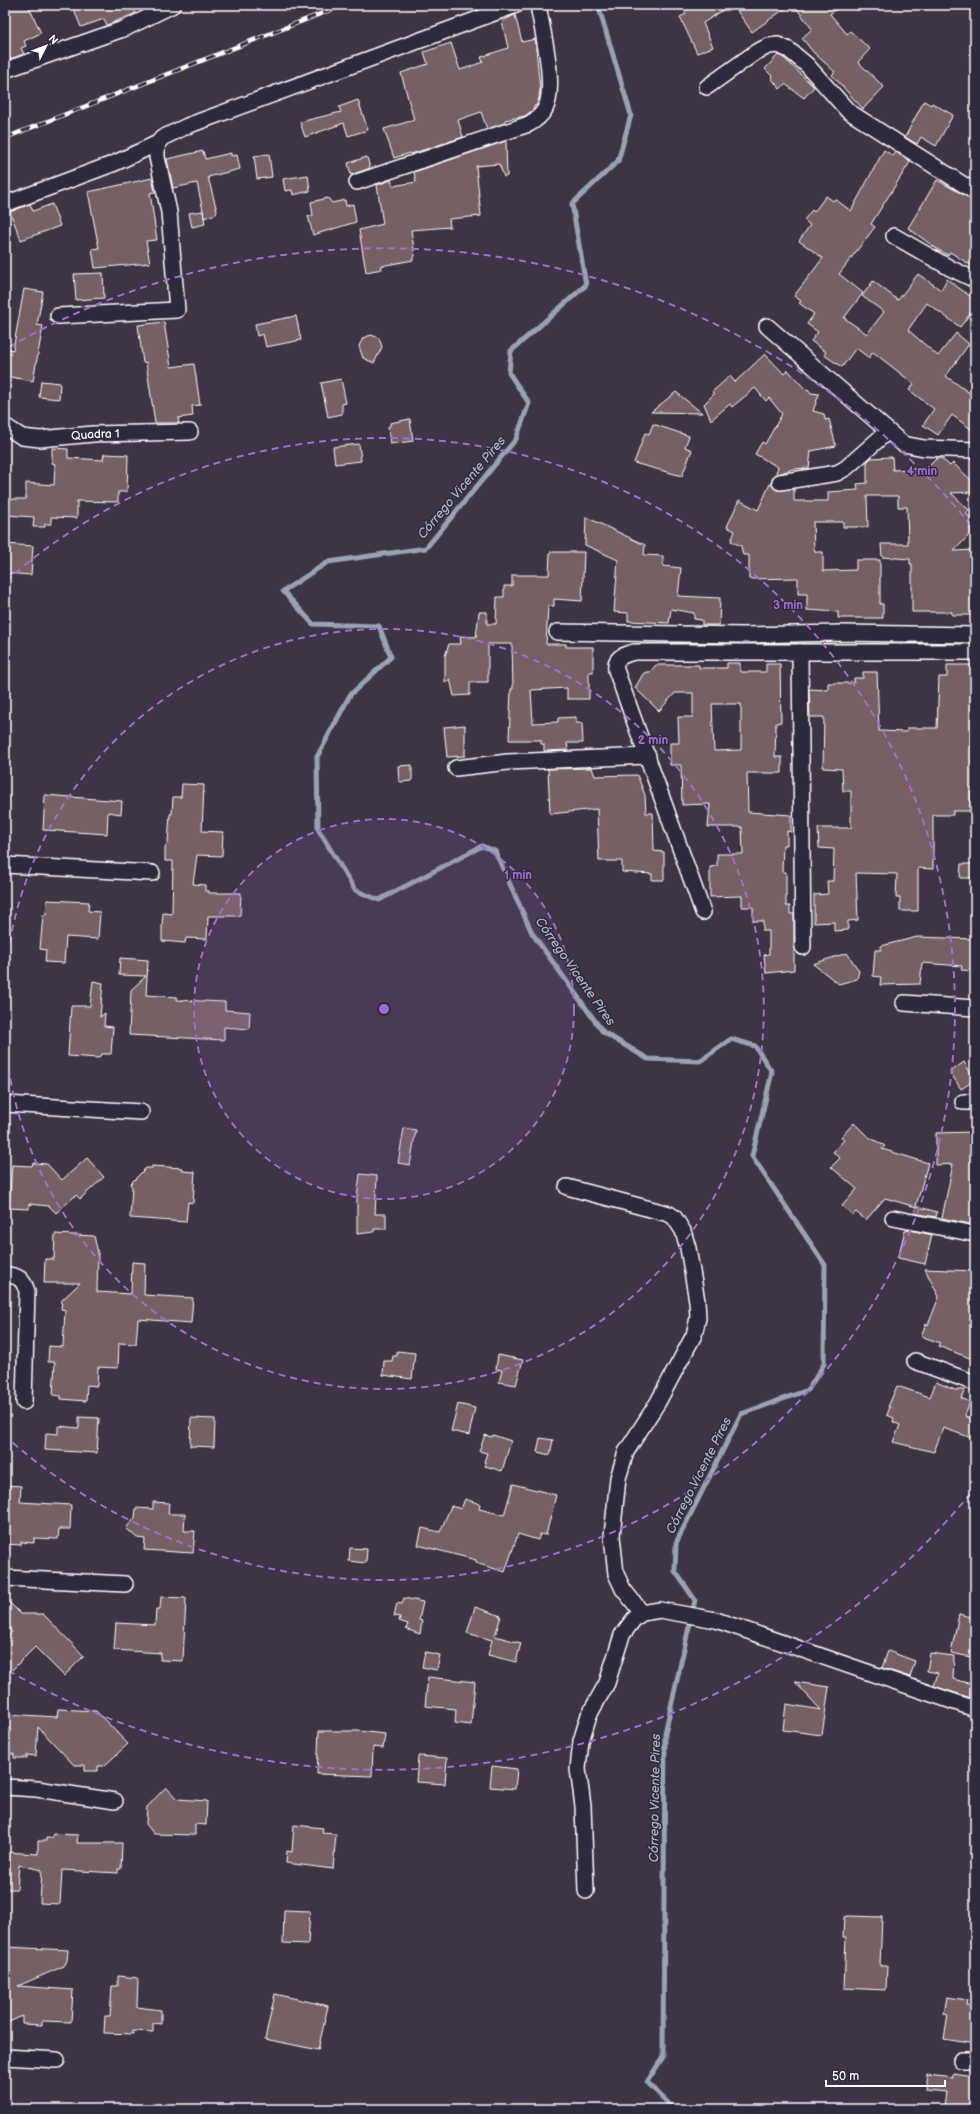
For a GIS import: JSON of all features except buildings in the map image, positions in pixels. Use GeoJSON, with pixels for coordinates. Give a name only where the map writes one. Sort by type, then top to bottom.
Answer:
{"type":"FeatureCollection","features":[{"type":"Feature","properties":{"kind":"street"},"geometry":{"type":"LineString","coordinates":[[5,70],[126,28],[174,5]]}},
{"type":"Feature","properties":{"kind":"street"},"geometry":{"type":"LineString","coordinates":[[5,204],[115,163],[158,143],[170,133],[187,126],[516,5]]}},
{"type":"Feature","properties":{"kind":"street"},"geometry":{"type":"LineString","coordinates":[[357,182],[530,124],[536,120],[547,105],[549,87],[548,67],[538,5]]}},
{"type":"Feature","properties":{"kind":"street"},"geometry":{"type":"LineString","coordinates":[[707,88],[756,52],[768,46],[778,45],[789,50],[806,65],[848,110],[975,192]]}},
{"type":"Feature","properties":{"kind":"street"},"geometry":{"type":"LineString","coordinates":[[58,316],[177,310],[168,212],[157,157],[158,143]]}},
{"type":"Feature","properties":{"kind":"street"},"geometry":{"type":"LineString","coordinates":[[894,236],[950,268],[975,280]]}},
{"type":"Feature","properties":{"kind":"street"},"geometry":{"type":"LineString","coordinates":[[767,326],[903,444],[912,447],[975,450]]}},
{"type":"Feature","properties":{"kind":"street","name":"Quadra 1"},"geometry":{"type":"LineString","coordinates":[[5,426],[22,437],[40,439],[93,434],[190,432]]}},
{"type":"Feature","properties":{"kind":"street"},"geometry":{"type":"LineString","coordinates":[[780,482],[837,473],[846,468],[888,432]]}},
{"type":"Feature","properties":{"kind":"street"},"geometry":{"type":"LineString","coordinates":[[557,632],[743,635],[840,633],[975,635]]}},
{"type":"Feature","properties":{"kind":"street"},"geometry":{"type":"LineString","coordinates":[[703,912],[616,670],[615,663],[620,657],[634,652],[975,652]]}},
{"type":"Feature","properties":{"kind":"street"},"geometry":{"type":"LineString","coordinates":[[800,652],[803,947]]}},
{"type":"Feature","properties":{"kind":"street"},"geometry":{"type":"LineString","coordinates":[[456,768],[508,762],[648,756]]}},
{"type":"Feature","properties":{"kind":"street"},"geometry":{"type":"LineString","coordinates":[[5,865],[152,873]]}},
{"type":"Feature","properties":{"kind":"street"},"geometry":{"type":"LineString","coordinates":[[904,1003],[975,1008]]}},
{"type":"Feature","properties":{"kind":"street"},"geometry":{"type":"LineString","coordinates":[[5,1104],[141,1112]]}},
{"type":"Feature","properties":{"kind":"street"},"geometry":{"type":"LineString","coordinates":[[567,1187],[669,1214],[674,1217],[682,1231],[688,1248],[698,1301],[698,1318],[694,1335],[658,1402],[626,1452],[618,1478],[612,1536],[616,1574],[623,1589],[642,1613]]}},
{"type":"Feature","properties":{"kind":"street"},"geometry":{"type":"LineString","coordinates":[[893,1218],[975,1234]]}},
{"type":"Feature","properties":{"kind":"street"},"geometry":{"type":"LineString","coordinates":[[5,1275],[19,1278],[22,1281],[26,1291],[24,1402]]}},
{"type":"Feature","properties":{"kind":"street"},"geometry":{"type":"LineString","coordinates":[[915,1361],[975,1383]]}},
{"type":"Feature","properties":{"kind":"street"},"geometry":{"type":"LineString","coordinates":[[5,1578],[125,1584]]}},
{"type":"Feature","properties":{"kind":"street"},"geometry":{"type":"LineString","coordinates":[[586,1892],[583,1806],[578,1769],[581,1741],[590,1715],[607,1683],[622,1635],[634,1619],[642,1613],[660,1610],[732,1625],[866,1673],[975,1709]]}},
{"type":"Feature","properties":{"kind":"street"},"geometry":{"type":"LineString","coordinates":[[5,1786],[37,1789],[115,1801]]}},
{"type":"Feature","properties":{"kind":"street"},"geometry":{"type":"LineString","coordinates":[[5,2058],[57,2060]]}},
{"type":"Feature","properties":{"kind":"waterway","name":"Córrego Vicente Pires"},"geometry":{"type":"LineString","coordinates":[[598,5],[631,115],[618,161],[572,204],[586,285],[511,351],[509,373],[529,403],[516,439],[426,548],[328,562],[283,591],[313,624],[379,626],[391,657],[350,695],[317,757],[318,829],[355,890],[379,900],[482,846],[495,851],[532,933],[603,1032],[648,1059],[700,1061],[731,1039],[755,1046],[772,1072],[752,1156],[825,1265],[824,1364],[808,1390],[741,1414],[676,1543],[675,1571],[695,1600],[665,1733],[663,2057],[647,2082],[670,2105],[671,2109]]}},
{"type":"Feature","properties":{"kind":"railway"},"geometry":{"type":"LineString","coordinates":[[5,138],[343,5]]}}]}
